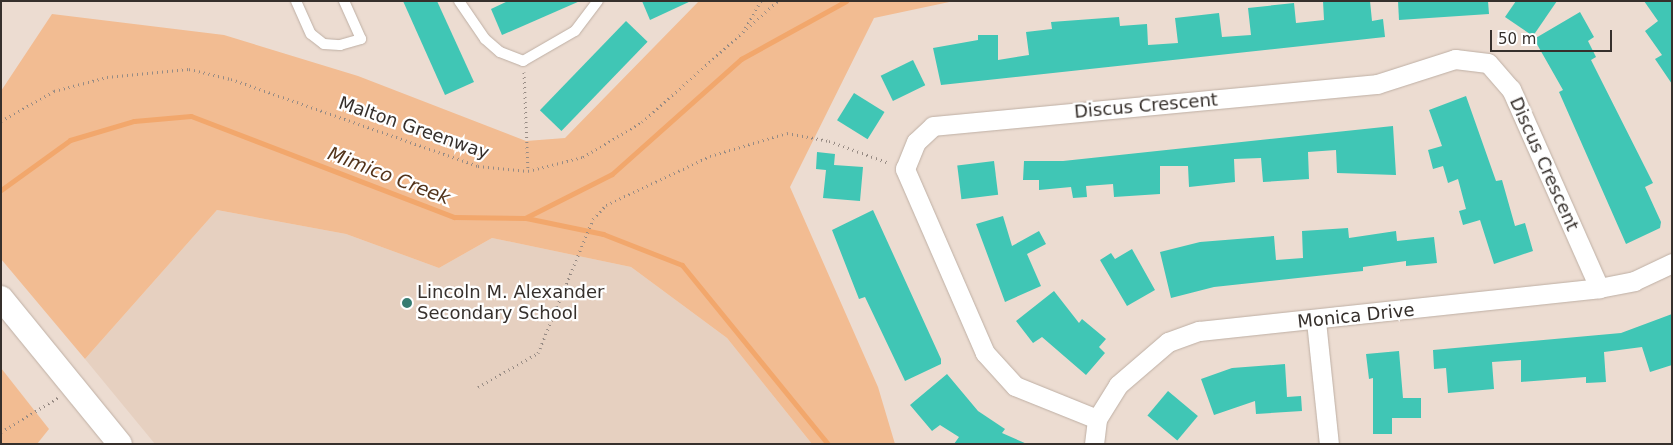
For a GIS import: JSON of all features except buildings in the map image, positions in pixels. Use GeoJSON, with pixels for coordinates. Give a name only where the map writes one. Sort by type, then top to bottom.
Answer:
{"type":"FeatureCollection","features":[{"type":"Feature","properties":{"kind":"street","name":"Discus Crescent"},"geometry":{"type":"LineString","coordinates":[[905,169],[916,142],[933,126],[1377,84],[1455,58],[1471,59],[1488,63],[1511,88],[1600,288]]}},
{"type":"Feature","properties":{"kind":"street"},"geometry":{"type":"LineString","coordinates":[[905,169],[985,353],[997,371],[1034,396],[1097,419]]}},
{"type":"Feature","properties":{"kind":"street","name":"Monica Drive"},"geometry":{"type":"LineString","coordinates":[[1094,444],[1097,419],[1118,385],[1168,342],[1199,331],[1316,321],[1600,288],[1634,281],[1672,263]]}},
{"type":"Feature","properties":{"kind":"street"},"geometry":{"type":"LineString","coordinates":[[1,298],[120,444]]}},
{"type":"Feature","properties":{"kind":"street"},"geometry":{"type":"LineString","coordinates":[[1316,321],[1329,444]]}},
{"type":"Feature","properties":{"kind":"lane"},"geometry":{"type":"LineString","coordinates":[[296,1],[311,34],[324,44],[340,46],[362,39],[344,1]]}},
{"type":"Feature","properties":{"kind":"lane"},"geometry":{"type":"LineString","coordinates":[[459,1],[485,39],[500,52],[523,62],[576,31],[598,1]]}},
{"type":"Feature","properties":{"kind":"path"},"geometry":{"type":"LineString","coordinates":[[742,33],[761,1]]}},
{"type":"Feature","properties":{"kind":"path","name":"Malton Greenway"},"geometry":{"type":"LineString","coordinates":[[1,121],[33,100],[72,86],[150,70],[189,69],[231,79],[456,160],[498,171],[528,171],[583,157],[612,142],[664,104],[778,1]]}},
{"type":"Feature","properties":{"kind":"path"},"geometry":{"type":"LineString","coordinates":[[523,62],[528,171]]}},
{"type":"Feature","properties":{"kind":"path"},"geometry":{"type":"LineString","coordinates":[[478,387],[538,354],[593,219],[606,205],[664,175],[787,133],[829,141],[905,169]]}},
{"type":"Feature","properties":{"kind":"path"},"geometry":{"type":"LineString","coordinates":[[1,432],[75,389]]}},
{"type":"Feature","properties":{"kind":"shaded area"},"geometry":{"type":"Polygon","coordinates":[[[699,1],[954,1],[874,18],[790,187],[878,387],[895,444],[812,444],[727,338],[631,267],[492,238],[439,268],[346,234],[217,210],[85,359],[1,259],[1,91],[52,14],[224,35],[358,76],[526,141],[565,138],[699,1]]]}},
{"type":"Feature","properties":{"kind":"shaded area","name":"Lincoln M. Alexander Secondary School"},"geometry":{"type":"Polygon","coordinates":[[[217,210],[346,234],[439,268],[492,238],[631,267],[727,338],[812,444],[155,444],[85,359],[217,210]]]}},
{"type":"Feature","properties":{"kind":"shaded area"},"geometry":{"type":"Polygon","coordinates":[[[1,368],[49,429],[37,444],[1,444],[1,368]]]}},
{"type":"Feature","properties":{"kind":"waterway","name":"Mimico Creek"},"geometry":{"type":"LineString","coordinates":[[1,190],[70,140],[134,121],[191,116],[454,217],[525,218],[612,174],[741,59],[846,1]]}},
{"type":"Feature","properties":{"kind":"waterway"},"geometry":{"type":"LineString","coordinates":[[526,218],[603,234],[682,265],[828,444]]}},
{"type":"Feature","properties":{"kind":"place","name":"Lincoln M. Alexander Secondary School"},"geometry":{"type":"Point","coordinates":[407,303]}}]}
